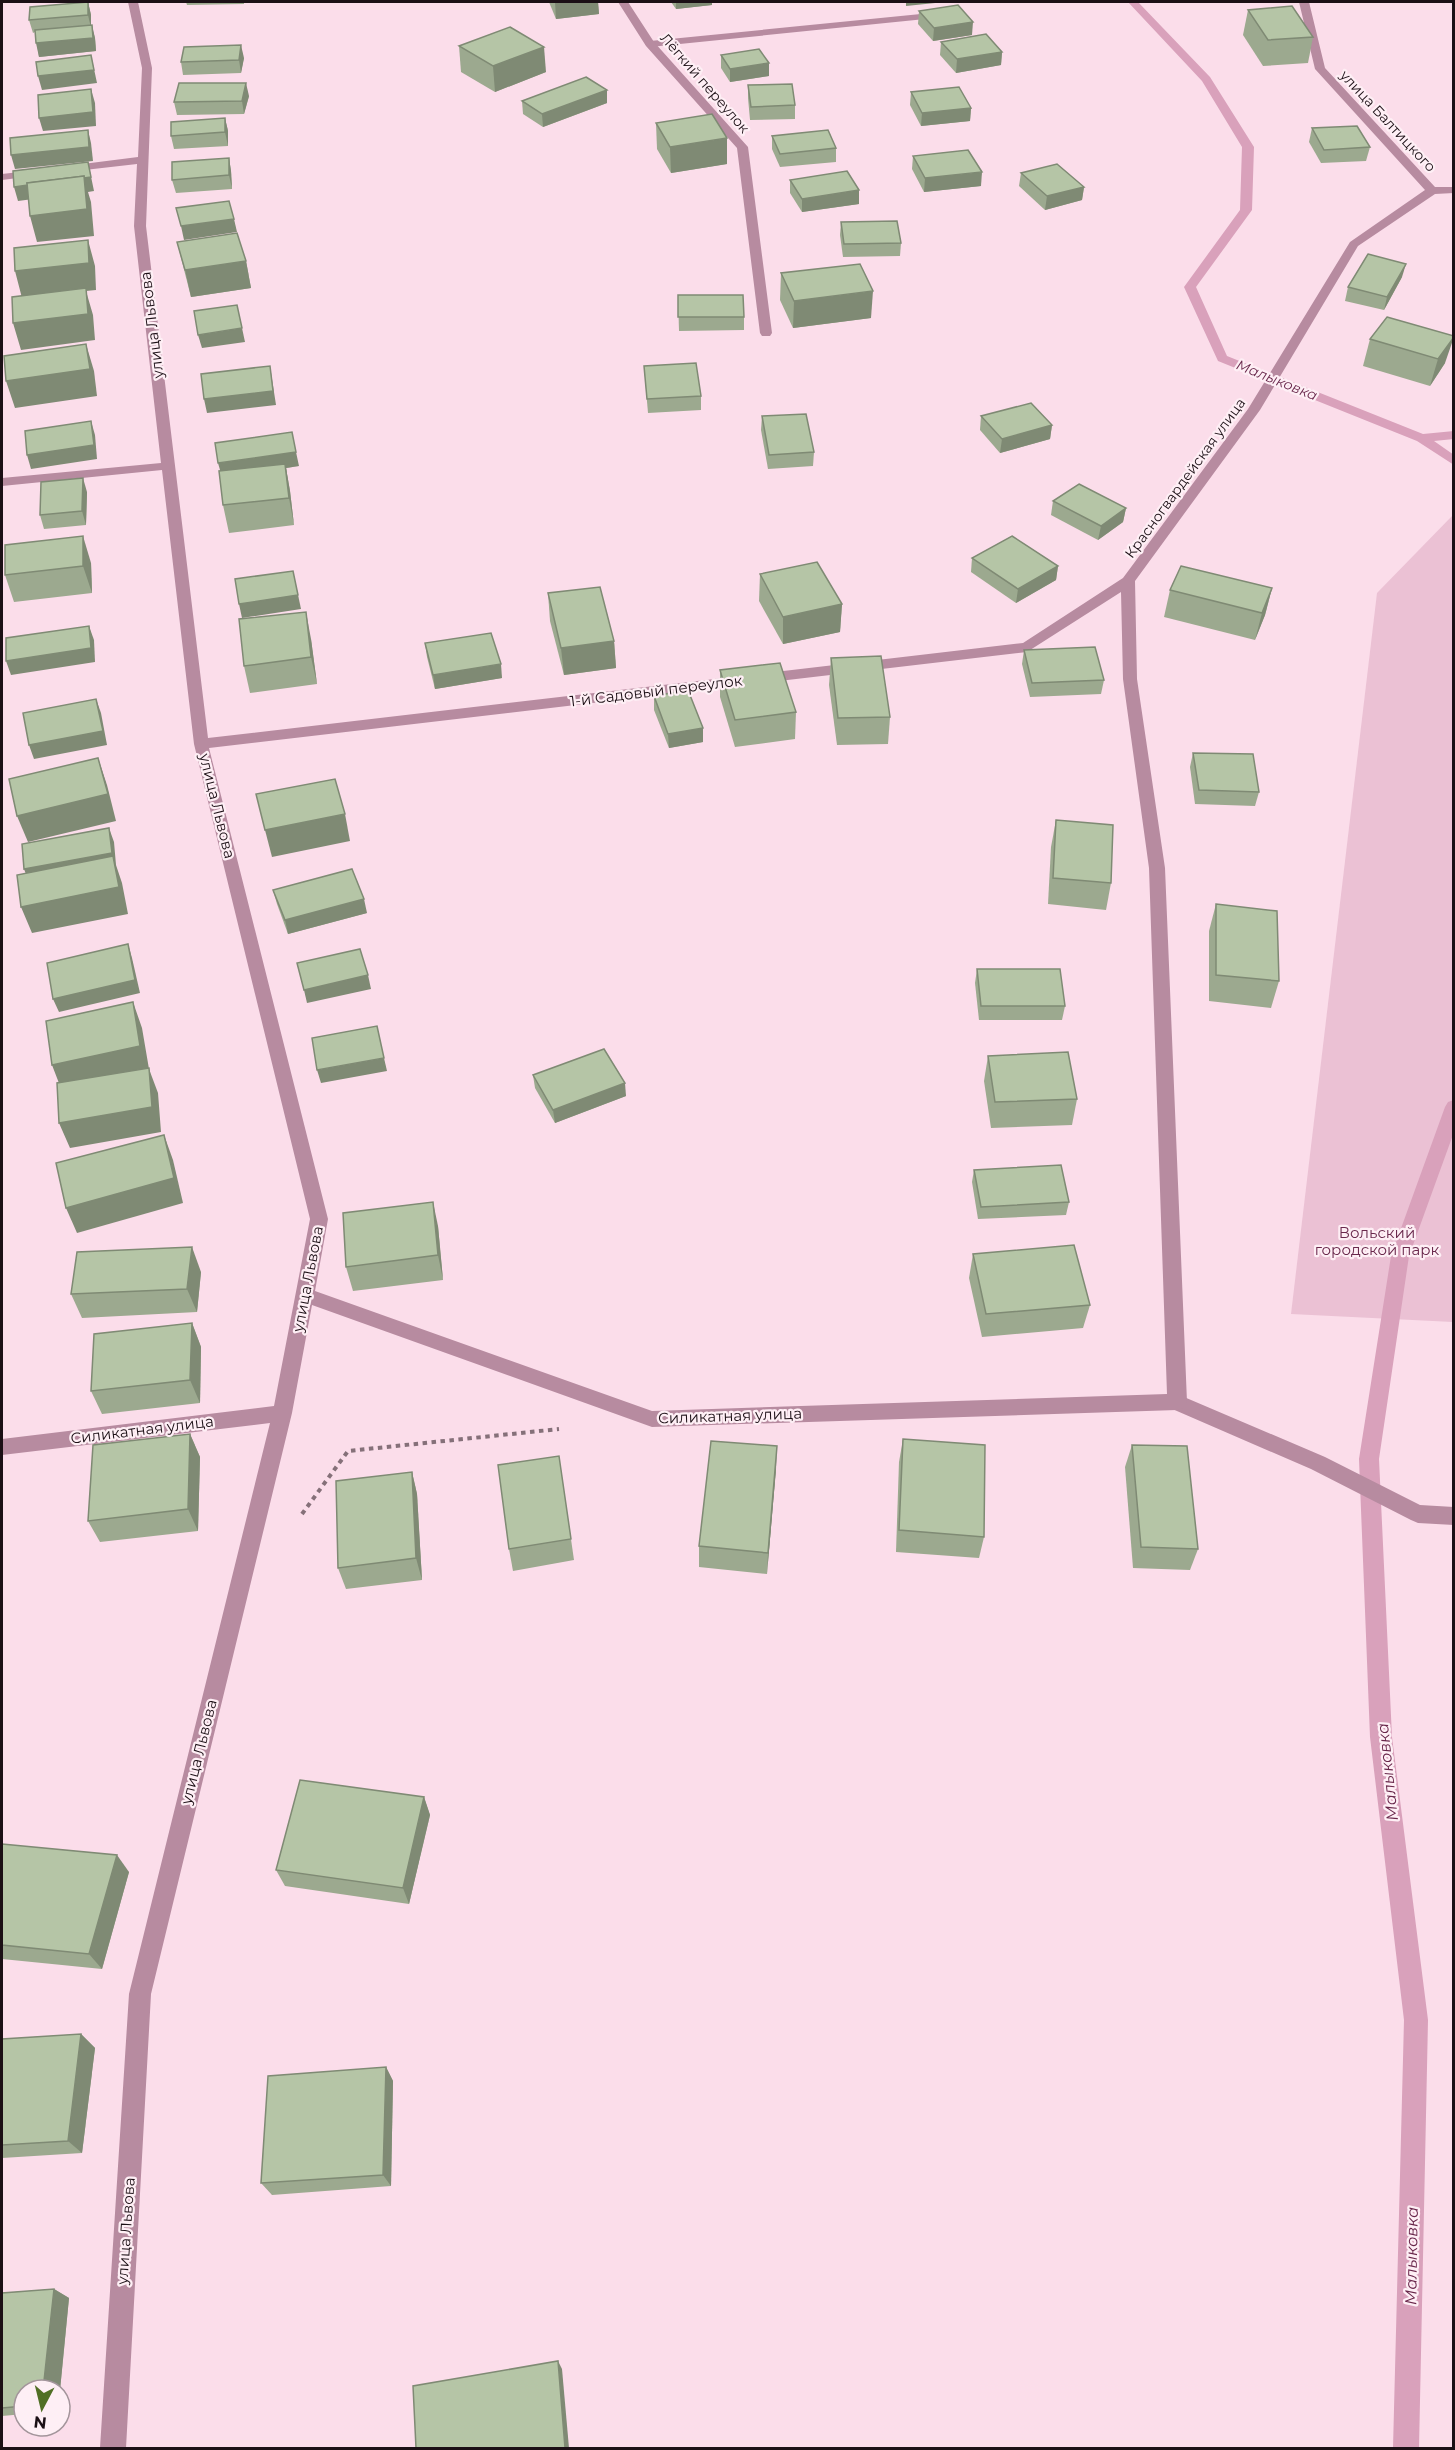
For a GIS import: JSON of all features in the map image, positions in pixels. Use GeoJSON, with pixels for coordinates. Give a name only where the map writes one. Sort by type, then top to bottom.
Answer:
{"type":"FeatureCollection","features":[{"type":"Feature","properties":{"kind":"street"},"geometry":{"type":"LineString","coordinates":[[134,11],[146,2]]}},
{"type":"Feature","properties":{"kind":"street","name":"Лёгкий переулок"},"geometry":{"type":"LineString","coordinates":[[623,2],[650,44],[741,147],[766,333]]}},
{"type":"Feature","properties":{"kind":"street","name":"улица Балтицкого"},"geometry":{"type":"LineString","coordinates":[[1304,2],[1320,69],[1432,191]]}},
{"type":"Feature","properties":{"kind":"street","name":"улица Львова"},"geometry":{"type":"LineString","coordinates":[[113,2448],[140,1994],[282,1413],[320,1219],[201,744],[140,226],[147,68],[134,11]]}},
{"type":"Feature","properties":{"kind":"street"},"geometry":{"type":"LineString","coordinates":[[650,44],[957,13]]}},
{"type":"Feature","properties":{"kind":"street"},"geometry":{"type":"LineString","coordinates":[[2,177],[143,160]]}},
{"type":"Feature","properties":{"kind":"street"},"geometry":{"type":"LineString","coordinates":[[1432,191],[1454,190]]}},
{"type":"Feature","properties":{"kind":"street","name":"Красногвардейская улица"},"geometry":{"type":"LineString","coordinates":[[1128,581],[1254,410],[1354,244],[1432,191]]}},
{"type":"Feature","properties":{"kind":"street"},"geometry":{"type":"LineString","coordinates":[[2,482],[168,466]]}},
{"type":"Feature","properties":{"kind":"street"},"geometry":{"type":"LineString","coordinates":[[1128,581],[1130,680],[1157,868],[1176,1402],[1318,1463],[1418,1514],[1454,1516]]}},
{"type":"Feature","properties":{"kind":"street","name":"1-й Садовый переулок"},"geometry":{"type":"LineString","coordinates":[[201,744],[1027,647],[1128,581]]}},
{"type":"Feature","properties":{"kind":"street","name":"Силикатная улица"},"geometry":{"type":"LineString","coordinates":[[305,1295],[652,1419],[1176,1402]]}},
{"type":"Feature","properties":{"kind":"street","name":"Силикатная улица"},"geometry":{"type":"LineString","coordinates":[[2,1447],[282,1413]]}},
{"type":"Feature","properties":{"kind":"path"},"geometry":{"type":"LineString","coordinates":[[299,1518],[348,1451],[570,1428]]}},
{"type":"Feature","properties":{"kind":"green space","name":"Вольский городской парк"},"geometry":{"type":"Polygon","coordinates":[[[1453,515],[1453,1322],[1291,1314],[1377,593],[1453,515]]]}},
{"type":"Feature","properties":{"kind":"building"},"geometry":{"type":"Polygon","coordinates":[[[88,2],[88,15],[29,20],[30,7],[88,2]]]}},
{"type":"Feature","properties":{"kind":"building"},"geometry":{"type":"Polygon","coordinates":[[[958,5],[973,22],[934,28],[919,11],[958,5]]]}},
{"type":"Feature","properties":{"kind":"building"},"geometry":{"type":"Polygon","coordinates":[[[1292,6],[1313,37],[1268,40],[1248,10],[1292,6]]]}},
{"type":"Feature","properties":{"kind":"building"},"geometry":{"type":"Polygon","coordinates":[[[92,25],[93,38],[36,43],[35,30],[92,25]]]}},
{"type":"Feature","properties":{"kind":"building"},"geometry":{"type":"Polygon","coordinates":[[[510,27],[544,47],[493,66],[459,46],[510,27]]]}},
{"type":"Feature","properties":{"kind":"building"},"geometry":{"type":"Polygon","coordinates":[[[986,34],[1002,52],[957,59],[941,42],[986,34]]]}},
{"type":"Feature","properties":{"kind":"building"},"geometry":{"type":"Polygon","coordinates":[[[241,45],[239,60],[181,62],[184,47],[241,45]]]}},
{"type":"Feature","properties":{"kind":"building"},"geometry":{"type":"Polygon","coordinates":[[[759,49],[769,63],[730,69],[721,55],[759,49]]]}},
{"type":"Feature","properties":{"kind":"building"},"geometry":{"type":"Polygon","coordinates":[[[91,55],[94,70],[38,76],[36,62],[91,55]]]}},
{"type":"Feature","properties":{"kind":"building"},"geometry":{"type":"Polygon","coordinates":[[[586,77],[607,90],[542,114],[522,101],[586,77]]]}},
{"type":"Feature","properties":{"kind":"building"},"geometry":{"type":"Polygon","coordinates":[[[179,83],[246,83],[242,101],[174,102],[179,83]]]}},
{"type":"Feature","properties":{"kind":"building"},"geometry":{"type":"Polygon","coordinates":[[[792,84],[795,105],[751,107],[748,85],[792,84]]]}},
{"type":"Feature","properties":{"kind":"building"},"geometry":{"type":"Polygon","coordinates":[[[959,87],[971,108],[922,113],[911,92],[959,87]]]}},
{"type":"Feature","properties":{"kind":"building"},"geometry":{"type":"Polygon","coordinates":[[[91,89],[93,112],[39,118],[38,95],[91,89]]]}},
{"type":"Feature","properties":{"kind":"building"},"geometry":{"type":"Polygon","coordinates":[[[712,114],[727,138],[670,147],[656,123],[712,114]]]}},
{"type":"Feature","properties":{"kind":"building"},"geometry":{"type":"Polygon","coordinates":[[[225,118],[225,132],[171,136],[171,122],[225,118]]]}},
{"type":"Feature","properties":{"kind":"building"},"geometry":{"type":"Polygon","coordinates":[[[1357,126],[1370,147],[1324,150],[1312,128],[1357,126]]]}},
{"type":"Feature","properties":{"kind":"building"},"geometry":{"type":"Polygon","coordinates":[[[88,130],[89,147],[11,155],[10,138],[88,130]]]}},
{"type":"Feature","properties":{"kind":"building"},"geometry":{"type":"Polygon","coordinates":[[[828,130],[836,148],[780,154],[772,136],[828,130]]]}},
{"type":"Feature","properties":{"kind":"building"},"geometry":{"type":"Polygon","coordinates":[[[968,150],[982,172],[925,178],[913,156],[968,150]]]}},
{"type":"Feature","properties":{"kind":"building"},"geometry":{"type":"Polygon","coordinates":[[[229,158],[229,175],[172,180],[172,162],[229,158]]]}},
{"type":"Feature","properties":{"kind":"building"},"geometry":{"type":"Polygon","coordinates":[[[88,162],[91,177],[27,183],[28,185],[14,187],[13,171],[88,162]]]}},
{"type":"Feature","properties":{"kind":"building"},"geometry":{"type":"Polygon","coordinates":[[[1057,164],[1084,187],[1047,196],[1021,173],[1057,164]]]}},
{"type":"Feature","properties":{"kind":"building"},"geometry":{"type":"Polygon","coordinates":[[[847,171],[859,190],[802,199],[790,180],[847,171]]]}},
{"type":"Feature","properties":{"kind":"building"},"geometry":{"type":"Polygon","coordinates":[[[84,176],[87,209],[30,216],[27,183],[84,176]]]}},
{"type":"Feature","properties":{"kind":"building"},"geometry":{"type":"Polygon","coordinates":[[[229,201],[234,219],[181,226],[176,208],[229,201]]]}},
{"type":"Feature","properties":{"kind":"building"},"geometry":{"type":"Polygon","coordinates":[[[897,221],[901,243],[844,244],[841,222],[897,221]]]}},
{"type":"Feature","properties":{"kind":"building"},"geometry":{"type":"Polygon","coordinates":[[[237,233],[246,261],[185,270],[177,242],[237,233]]]}},
{"type":"Feature","properties":{"kind":"building"},"geometry":{"type":"Polygon","coordinates":[[[88,240],[89,263],[15,271],[14,248],[88,240]]]}},
{"type":"Feature","properties":{"kind":"building"},"geometry":{"type":"Polygon","coordinates":[[[1368,254],[1406,264],[1387,297],[1348,287],[1368,254]]]}},
{"type":"Feature","properties":{"kind":"building"},"geometry":{"type":"Polygon","coordinates":[[[860,264],[873,291],[794,301],[781,273],[860,264]]]}},
{"type":"Feature","properties":{"kind":"building"},"geometry":{"type":"Polygon","coordinates":[[[86,288],[88,314],[13,323],[12,297],[86,288]]]}},
{"type":"Feature","properties":{"kind":"building"},"geometry":{"type":"Polygon","coordinates":[[[678,295],[743,295],[744,317],[678,317],[678,295]]]}},
{"type":"Feature","properties":{"kind":"building"},"geometry":{"type":"Polygon","coordinates":[[[237,305],[242,328],[198,335],[194,311],[237,305]]]}},
{"type":"Feature","properties":{"kind":"building"},"geometry":{"type":"Polygon","coordinates":[[[1387,317],[1454,337],[1438,359],[1370,339],[1387,317]]]}},
{"type":"Feature","properties":{"kind":"building"},"geometry":{"type":"Polygon","coordinates":[[[86,344],[90,369],[6,381],[4,356],[86,344]]]}},
{"type":"Feature","properties":{"kind":"building"},"geometry":{"type":"Polygon","coordinates":[[[696,363],[701,396],[647,399],[644,366],[696,363]]]}},
{"type":"Feature","properties":{"kind":"building"},"geometry":{"type":"Polygon","coordinates":[[[270,366],[273,391],[204,399],[201,374],[270,366]]]}},
{"type":"Feature","properties":{"kind":"building"},"geometry":{"type":"Polygon","coordinates":[[[1031,403],[1052,425],[1002,439],[981,416],[1031,403]]]}},
{"type":"Feature","properties":{"kind":"building"},"geometry":{"type":"Polygon","coordinates":[[[806,414],[814,452],[769,455],[762,416],[806,414]]]}},
{"type":"Feature","properties":{"kind":"building"},"geometry":{"type":"Polygon","coordinates":[[[91,421],[94,445],[27,455],[25,431],[91,421]]]}},
{"type":"Feature","properties":{"kind":"building"},"geometry":{"type":"Polygon","coordinates":[[[292,432],[296,452],[218,463],[215,443],[292,432]]]}},
{"type":"Feature","properties":{"kind":"building"},"geometry":{"type":"Polygon","coordinates":[[[285,464],[289,498],[223,505],[219,471],[285,464]]]}},
{"type":"Feature","properties":{"kind":"building"},"geometry":{"type":"Polygon","coordinates":[[[83,478],[82,511],[40,515],[41,482],[83,478]]]}},
{"type":"Feature","properties":{"kind":"building"},"geometry":{"type":"Polygon","coordinates":[[[1079,484],[1126,508],[1101,526],[1053,501],[1079,484]]]}},
{"type":"Feature","properties":{"kind":"building"},"geometry":{"type":"Polygon","coordinates":[[[83,536],[83,566],[5,575],[5,545],[83,536]]]}},
{"type":"Feature","properties":{"kind":"building"},"geometry":{"type":"Polygon","coordinates":[[[1012,536],[1058,566],[1018,589],[972,558],[1012,536]]]}},
{"type":"Feature","properties":{"kind":"building"},"geometry":{"type":"Polygon","coordinates":[[[817,562],[842,604],[783,617],[760,574],[817,562]]]}},
{"type":"Feature","properties":{"kind":"building"},"geometry":{"type":"Polygon","coordinates":[[[1181,566],[1272,588],[1262,613],[1170,590],[1181,566]]]}},
{"type":"Feature","properties":{"kind":"building"},"geometry":{"type":"Polygon","coordinates":[[[293,571],[298,595],[239,604],[235,579],[293,571]]]}},
{"type":"Feature","properties":{"kind":"building"},"geometry":{"type":"Polygon","coordinates":[[[600,587],[614,641],[561,648],[548,593],[600,587]]]}},
{"type":"Feature","properties":{"kind":"building"},"geometry":{"type":"Polygon","coordinates":[[[306,612],[311,657],[244,666],[239,619],[306,612]]]}},
{"type":"Feature","properties":{"kind":"building"},"geometry":{"type":"Polygon","coordinates":[[[89,626],[91,648],[6,661],[6,638],[89,626]]]}},
{"type":"Feature","properties":{"kind":"building"},"geometry":{"type":"Polygon","coordinates":[[[491,633],[501,664],[433,675],[425,643],[491,633]]]}},
{"type":"Feature","properties":{"kind":"building"},"geometry":{"type":"Polygon","coordinates":[[[1095,647],[1104,680],[1032,683],[1024,650],[1095,647]]]}},
{"type":"Feature","properties":{"kind":"building"},"geometry":{"type":"Polygon","coordinates":[[[881,656],[890,717],[838,718],[831,658],[881,656]]]}},
{"type":"Feature","properties":{"kind":"building"},"geometry":{"type":"Polygon","coordinates":[[[780,663],[796,712],[735,720],[720,670],[780,663]]]}},
{"type":"Feature","properties":{"kind":"building"},"geometry":{"type":"Polygon","coordinates":[[[688,690],[703,728],[668,734],[654,696],[688,690]]]}},
{"type":"Feature","properties":{"kind":"building"},"geometry":{"type":"Polygon","coordinates":[[[96,699],[103,731],[29,745],[23,713],[96,699]]]}},
{"type":"Feature","properties":{"kind":"building"},"geometry":{"type":"Polygon","coordinates":[[[1193,753],[1253,754],[1259,792],[1199,790],[1193,753]]]}},
{"type":"Feature","properties":{"kind":"building"},"geometry":{"type":"Polygon","coordinates":[[[98,758],[108,794],[17,816],[9,779],[98,758]]]}},
{"type":"Feature","properties":{"kind":"building"},"geometry":{"type":"Polygon","coordinates":[[[335,779],[345,814],[265,830],[256,794],[335,779]]]}},
{"type":"Feature","properties":{"kind":"building"},"geometry":{"type":"Polygon","coordinates":[[[1056,820],[1113,825],[1111,883],[1053,878],[1056,820]]]}},
{"type":"Feature","properties":{"kind":"building"},"geometry":{"type":"Polygon","coordinates":[[[109,828],[112,853],[24,869],[22,844],[109,828]]]}},
{"type":"Feature","properties":{"kind":"building"},"geometry":{"type":"Polygon","coordinates":[[[113,856],[119,887],[21,907],[17,875],[113,856]]]}},
{"type":"Feature","properties":{"kind":"building"},"geometry":{"type":"Polygon","coordinates":[[[352,869],[364,899],[285,920],[273,890],[352,869]]]}},
{"type":"Feature","properties":{"kind":"building"},"geometry":{"type":"Polygon","coordinates":[[[1216,904],[1277,911],[1279,981],[1216,975],[1216,904]]]}},
{"type":"Feature","properties":{"kind":"building"},"geometry":{"type":"Polygon","coordinates":[[[128,944],[135,980],[53,999],[47,963],[128,944]]]}},
{"type":"Feature","properties":{"kind":"building"},"geometry":{"type":"Polygon","coordinates":[[[360,949],[368,975],[304,990],[297,963],[360,949]]]}},
{"type":"Feature","properties":{"kind":"building"},"geometry":{"type":"Polygon","coordinates":[[[977,969],[1060,969],[1065,1006],[981,1006],[977,969]]]}},
{"type":"Feature","properties":{"kind":"building"},"geometry":{"type":"Polygon","coordinates":[[[133,1002],[140,1046],[52,1065],[46,1021],[133,1002]]]}},
{"type":"Feature","properties":{"kind":"building"},"geometry":{"type":"Polygon","coordinates":[[[377,1026],[384,1058],[317,1070],[312,1038],[377,1026]]]}},
{"type":"Feature","properties":{"kind":"building"},"geometry":{"type":"Polygon","coordinates":[[[604,1049],[625,1083],[553,1110],[533,1075],[604,1049]]]}},
{"type":"Feature","properties":{"kind":"building"},"geometry":{"type":"Polygon","coordinates":[[[1068,1052],[1077,1099],[995,1102],[988,1056],[1068,1052]]]}},
{"type":"Feature","properties":{"kind":"building"},"geometry":{"type":"Polygon","coordinates":[[[149,1068],[152,1107],[59,1123],[57,1083],[149,1068]]]}},
{"type":"Feature","properties":{"kind":"building"},"geometry":{"type":"Polygon","coordinates":[[[164,1135],[174,1178],[66,1208],[56,1163],[164,1135]]]}},
{"type":"Feature","properties":{"kind":"building"},"geometry":{"type":"Polygon","coordinates":[[[1061,1165],[1069,1202],[981,1207],[974,1170],[1061,1165]]]}},
{"type":"Feature","properties":{"kind":"building"},"geometry":{"type":"Polygon","coordinates":[[[433,1202],[438,1255],[346,1267],[343,1213],[433,1202]]]}},
{"type":"Feature","properties":{"kind":"building"},"geometry":{"type":"Polygon","coordinates":[[[1074,1245],[1090,1305],[986,1314],[973,1254],[1074,1245]]]}},
{"type":"Feature","properties":{"kind":"building"},"geometry":{"type":"Polygon","coordinates":[[[192,1247],[187,1289],[71,1294],[77,1252],[192,1247]]]}},
{"type":"Feature","properties":{"kind":"building"},"geometry":{"type":"Polygon","coordinates":[[[192,1323],[190,1380],[91,1391],[94,1334],[192,1323]]]}},
{"type":"Feature","properties":{"kind":"building"},"geometry":{"type":"Polygon","coordinates":[[[190,1434],[188,1509],[88,1521],[93,1445],[190,1434]]]}},
{"type":"Feature","properties":{"kind":"building"},"geometry":{"type":"Polygon","coordinates":[[[903,1439],[985,1445],[984,1537],[899,1530],[903,1439]]]}},
{"type":"Feature","properties":{"kind":"building"},"geometry":{"type":"Polygon","coordinates":[[[711,1441],[777,1446],[768,1553],[699,1546],[711,1441]]]}},
{"type":"Feature","properties":{"kind":"building"},"geometry":{"type":"Polygon","coordinates":[[[1132,1445],[1187,1446],[1198,1549],[1141,1547],[1132,1445]]]}},
{"type":"Feature","properties":{"kind":"building"},"geometry":{"type":"Polygon","coordinates":[[[559,1456],[571,1539],[509,1549],[498,1465],[559,1456]]]}},
{"type":"Feature","properties":{"kind":"building"},"geometry":{"type":"Polygon","coordinates":[[[412,1472],[416,1558],[338,1568],[336,1481],[412,1472]]]}},
{"type":"Feature","properties":{"kind":"building"},"geometry":{"type":"Polygon","coordinates":[[[300,1780],[424,1797],[403,1888],[276,1870],[300,1780]]]}},
{"type":"Feature","properties":{"kind":"building"},"geometry":{"type":"Polygon","coordinates":[[[2,1844],[117,1855],[89,1954],[2,1945],[2,1844]]]}},
{"type":"Feature","properties":{"kind":"building"},"geometry":{"type":"Polygon","coordinates":[[[81,2034],[68,2141],[2,2145],[2,2039],[81,2034]]]}},
{"type":"Feature","properties":{"kind":"building"},"geometry":{"type":"Polygon","coordinates":[[[386,2067],[383,2175],[261,2183],[268,2076],[386,2067]]]}},
{"type":"Feature","properties":{"kind":"building"},"geometry":{"type":"Polygon","coordinates":[[[54,2289],[44,2378],[12,2378],[12,2407],[2,2408],[2,2293],[54,2289]]]}},
{"type":"Feature","properties":{"kind":"building"},"geometry":{"type":"Polygon","coordinates":[[[558,2361],[565,2448],[416,2448],[413,2386],[558,2361]]]}},
{"type":"Feature","properties":{"kind":"waterway","name":"Малыковка"},"geometry":{"type":"LineString","coordinates":[[1133,2],[1206,79],[1248,147],[1246,210],[1190,287],[1222,358],[1422,438]]}},
{"type":"Feature","properties":{"kind":"waterway"},"geometry":{"type":"LineString","coordinates":[[1422,438],[1454,435]]}},
{"type":"Feature","properties":{"kind":"waterway","name":"Малыковка"},"geometry":{"type":"LineString","coordinates":[[1422,438],[1454,461]]}},
{"type":"Feature","properties":{"kind":"waterway","name":"Малыковка"},"geometry":{"type":"LineString","coordinates":[[1406,2448],[1416,2020],[1381,1737],[1369,1459],[1400,1256],[1454,1107]]}}]}
